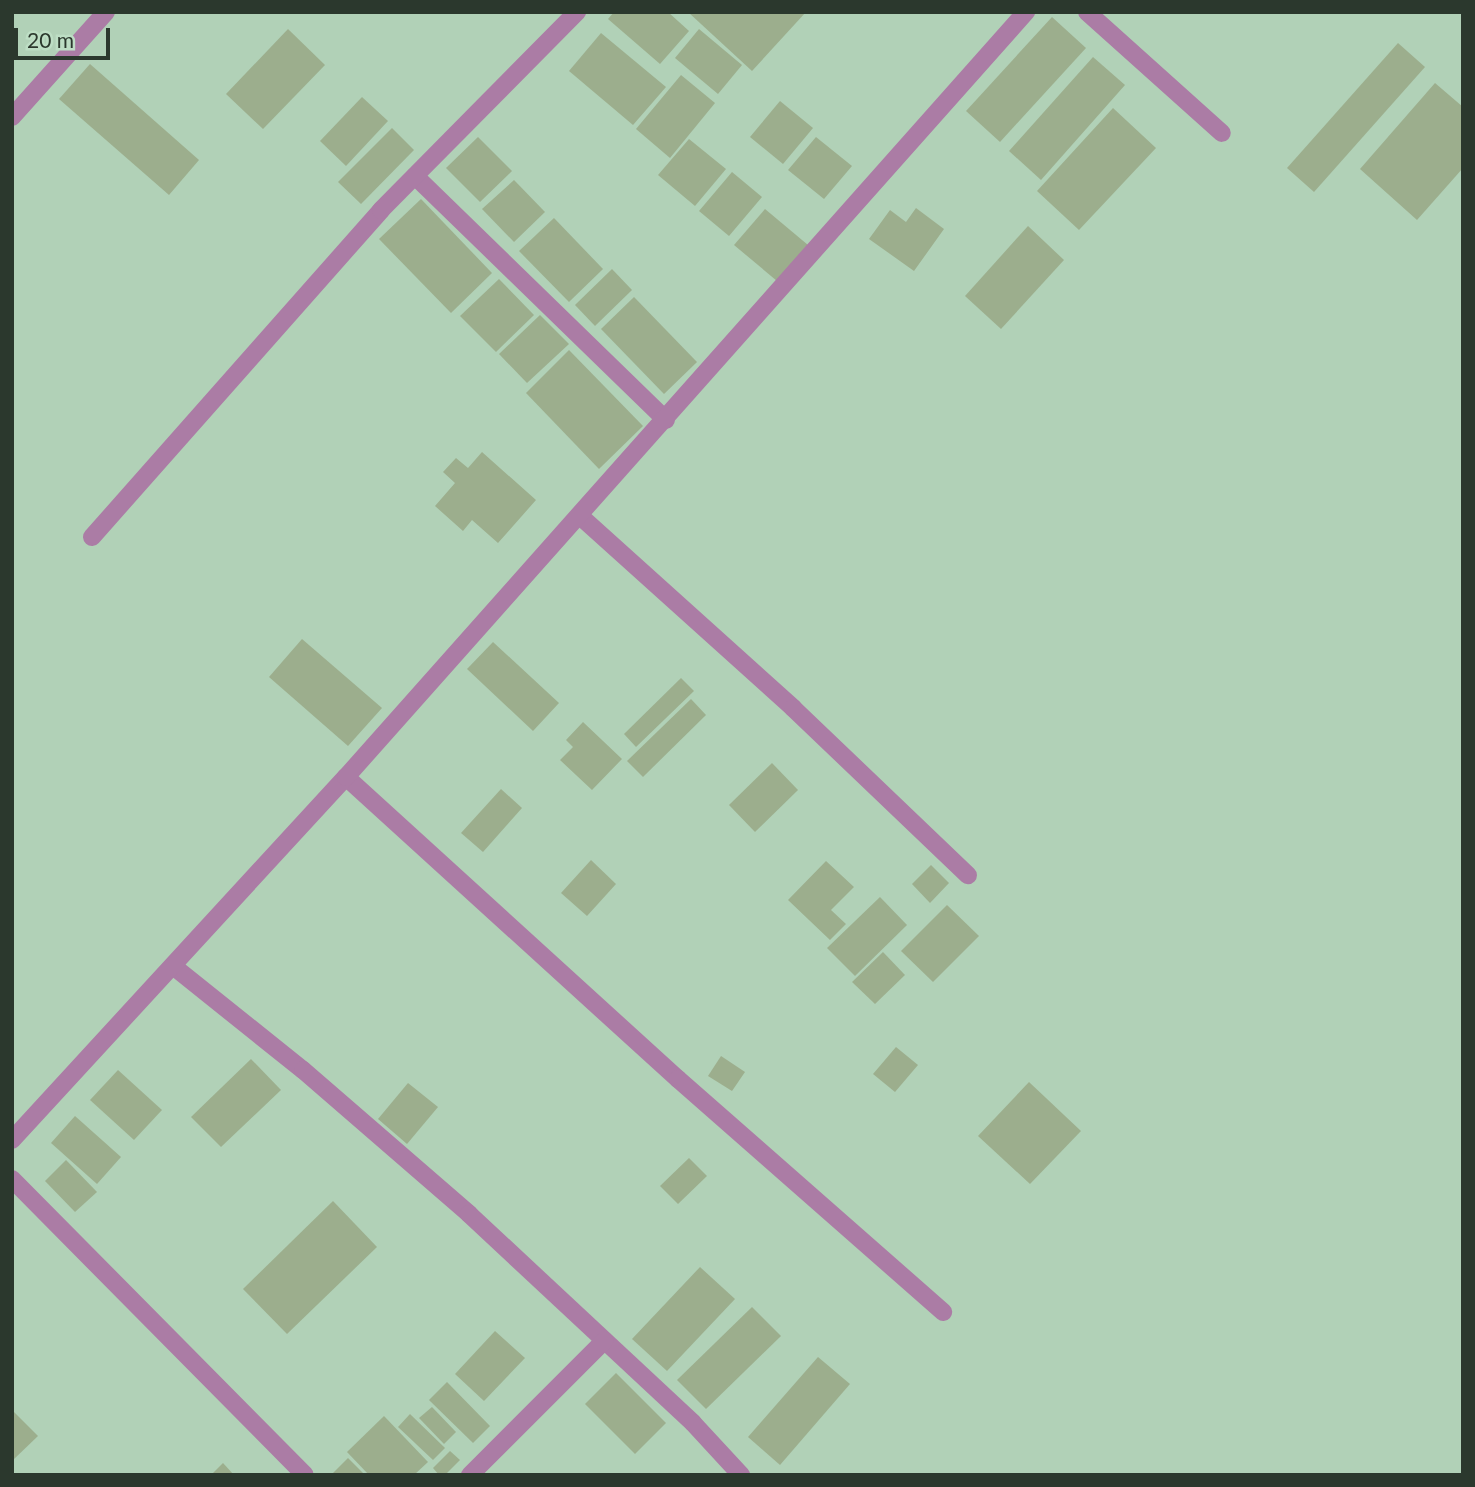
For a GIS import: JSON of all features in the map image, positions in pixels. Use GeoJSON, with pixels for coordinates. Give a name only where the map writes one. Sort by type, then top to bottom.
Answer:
{"type":"FeatureCollection","features":[{"type":"Feature","properties":{"kind":"street"},"geometry":{"type":"LineString","coordinates":[[12,117],[106,12]]}},
{"type":"Feature","properties":{"kind":"street"},"geometry":{"type":"LineString","coordinates":[[92,537],[372,220],[577,12]]}},
{"type":"Feature","properties":{"kind":"street"},"geometry":{"type":"LineString","coordinates":[[12,1140],[346,777],[1026,12]]}},
{"type":"Feature","properties":{"kind":"street"},"geometry":{"type":"LineString","coordinates":[[1087,12],[1222,133]]}},
{"type":"Feature","properties":{"kind":"street"},"geometry":{"type":"LineString","coordinates":[[415,176],[666,420]]}},
{"type":"Feature","properties":{"kind":"street"},"geometry":{"type":"LineString","coordinates":[[580,516],[793,708],[968,876]]}},
{"type":"Feature","properties":{"kind":"street"},"geometry":{"type":"LineString","coordinates":[[346,777],[678,1079],[943,1312]]}},
{"type":"Feature","properties":{"kind":"street"},"geometry":{"type":"LineString","coordinates":[[173,966],[303,1070],[469,1214],[693,1423],[741,1475]]}},
{"type":"Feature","properties":{"kind":"street"},"geometry":{"type":"LineString","coordinates":[[12,1179],[305,1475]]}},
{"type":"Feature","properties":{"kind":"street"},"geometry":{"type":"LineString","coordinates":[[470,1475],[604,1341]]}},
{"type":"Feature","properties":{"kind":"building"},"geometry":{"type":"Polygon","coordinates":[[[614,12],[668,12],[689,31],[660,64],[608,19],[614,12]]]}},
{"type":"Feature","properties":{"kind":"building"},"geometry":{"type":"Polygon","coordinates":[[[688,12],[806,12],[752,71],[688,12]]]}},
{"type":"Feature","properties":{"kind":"building"},"geometry":{"type":"Polygon","coordinates":[[[1052,17],[1086,48],[1000,142],[966,111],[1052,17]]]}},
{"type":"Feature","properties":{"kind":"building"},"geometry":{"type":"Polygon","coordinates":[[[288,29],[325,65],[263,129],[226,94],[288,29]]]}},
{"type":"Feature","properties":{"kind":"building"},"geometry":{"type":"Polygon","coordinates":[[[699,29],[742,65],[718,94],[675,58],[699,29]]]}},
{"type":"Feature","properties":{"kind":"building"},"geometry":{"type":"Polygon","coordinates":[[[601,33],[666,87],[633,125],[569,71],[601,33]]]}},
{"type":"Feature","properties":{"kind":"building"},"geometry":{"type":"Polygon","coordinates":[[[1398,43],[1425,67],[1314,192],[1287,168],[1398,43]]]}},
{"type":"Feature","properties":{"kind":"building"},"geometry":{"type":"Polygon","coordinates":[[[1093,57],[1125,85],[1041,180],[1009,151],[1093,57]]]}},
{"type":"Feature","properties":{"kind":"building"},"geometry":{"type":"Polygon","coordinates":[[[90,64],[199,160],[169,195],[59,99],[90,64]]]}},
{"type":"Feature","properties":{"kind":"building"},"geometry":{"type":"Polygon","coordinates":[[[681,75],[715,103],[670,158],[636,129],[681,75]]]}},
{"type":"Feature","properties":{"kind":"building"},"geometry":{"type":"Polygon","coordinates":[[[1435,83],[1463,107],[1463,168],[1417,220],[1360,169],[1435,83]]]}},
{"type":"Feature","properties":{"kind":"building"},"geometry":{"type":"Polygon","coordinates":[[[362,97],[388,121],[346,166],[320,141],[362,97]]]}},
{"type":"Feature","properties":{"kind":"building"},"geometry":{"type":"Polygon","coordinates":[[[780,101],[813,128],[783,164],[750,137],[780,101]]]}},
{"type":"Feature","properties":{"kind":"building"},"geometry":{"type":"Polygon","coordinates":[[[1113,108],[1156,148],[1079,230],[1037,191],[1113,108]]]}},
{"type":"Feature","properties":{"kind":"building"},"geometry":{"type":"Polygon","coordinates":[[[392,128],[414,150],[361,204],[338,182],[392,128]]]}},
{"type":"Feature","properties":{"kind":"building"},"geometry":{"type":"Polygon","coordinates":[[[478,137],[512,171],[480,202],[446,168],[478,137]]]}},
{"type":"Feature","properties":{"kind":"building"},"geometry":{"type":"Polygon","coordinates":[[[816,137],[852,166],[824,199],[788,170],[816,137]]]}},
{"type":"Feature","properties":{"kind":"building"},"geometry":{"type":"Polygon","coordinates":[[[689,139],[726,169],[695,206],[658,175],[689,139]]]}},
{"type":"Feature","properties":{"kind":"building"},"geometry":{"type":"Polygon","coordinates":[[[732,172],[762,197],[729,236],[699,211],[732,172]]]}},
{"type":"Feature","properties":{"kind":"building"},"geometry":{"type":"Polygon","coordinates":[[[514,180],[545,212],[514,242],[482,209],[514,180]]]}},
{"type":"Feature","properties":{"kind":"building"},"geometry":{"type":"Polygon","coordinates":[[[421,199],[492,273],[451,313],[379,239],[421,199]]]}},
{"type":"Feature","properties":{"kind":"building"},"geometry":{"type":"Polygon","coordinates":[[[916,208],[944,229],[914,271],[869,239],[890,210],[906,222],[916,208]]]}},
{"type":"Feature","properties":{"kind":"building"},"geometry":{"type":"Polygon","coordinates":[[[765,209],[808,245],[777,281],[734,245],[765,209]]]}},
{"type":"Feature","properties":{"kind":"building"},"geometry":{"type":"Polygon","coordinates":[[[554,218],[603,269],[569,302],[519,251],[554,218]]]}},
{"type":"Feature","properties":{"kind":"building"},"geometry":{"type":"Polygon","coordinates":[[[1028,226],[1064,260],[1001,329],[965,296],[1028,226]]]}},
{"type":"Feature","properties":{"kind":"building"},"geometry":{"type":"Polygon","coordinates":[[[612,269],[632,290],[595,326],[575,305],[612,269]]]}},
{"type":"Feature","properties":{"kind":"building"},"geometry":{"type":"Polygon","coordinates":[[[499,279],[534,315],[496,352],[460,316],[499,279]]]}},
{"type":"Feature","properties":{"kind":"building"},"geometry":{"type":"Polygon","coordinates":[[[634,297],[697,362],[664,394],[601,329],[634,297]]]}},
{"type":"Feature","properties":{"kind":"building"},"geometry":{"type":"Polygon","coordinates":[[[540,315],[569,344],[527,383],[499,354],[540,315]]]}},
{"type":"Feature","properties":{"kind":"building"},"geometry":{"type":"Polygon","coordinates":[[[569,350],[643,426],[599,469],[526,393],[569,350]]]}},
{"type":"Feature","properties":{"kind":"building"},"geometry":{"type":"Polygon","coordinates":[[[482,452],[536,500],[498,543],[472,520],[463,531],[435,506],[455,483],[443,472],[456,458],[468,468],[482,452]]]}},
{"type":"Feature","properties":{"kind":"building"},"geometry":{"type":"Polygon","coordinates":[[[302,639],[382,708],[348,746],[269,677],[302,639]]]}},
{"type":"Feature","properties":{"kind":"building"},"geometry":{"type":"Polygon","coordinates":[[[493,642],[559,703],[533,731],[467,669],[493,642]]]}},
{"type":"Feature","properties":{"kind":"building"},"geometry":{"type":"Polygon","coordinates":[[[681,678],[694,691],[636,747],[624,734],[681,678]]]}},
{"type":"Feature","properties":{"kind":"building"},"geometry":{"type":"Polygon","coordinates":[[[691,699],[706,715],[643,777],[627,761],[691,699]]]}},
{"type":"Feature","properties":{"kind":"building"},"geometry":{"type":"Polygon","coordinates":[[[583,722],[622,759],[592,790],[560,760],[573,747],[566,740],[583,722]]]}},
{"type":"Feature","properties":{"kind":"building"},"geometry":{"type":"Polygon","coordinates":[[[772,763],[798,790],[755,832],[729,805],[772,763]]]}},
{"type":"Feature","properties":{"kind":"building"},"geometry":{"type":"Polygon","coordinates":[[[501,789],[522,808],[483,852],[461,833],[501,789]]]}},
{"type":"Feature","properties":{"kind":"building"},"geometry":{"type":"Polygon","coordinates":[[[591,860],[616,884],[587,916],[561,893],[591,860]]]}},
{"type":"Feature","properties":{"kind":"building"},"geometry":{"type":"Polygon","coordinates":[[[826,861],[854,887],[831,910],[846,924],[830,940],[788,900],[826,861]]]}},
{"type":"Feature","properties":{"kind":"building"},"geometry":{"type":"Polygon","coordinates":[[[931,865],[949,883],[930,903],[912,884],[931,865]]]}},
{"type":"Feature","properties":{"kind":"building"},"geometry":{"type":"Polygon","coordinates":[[[880,897],[907,925],[855,976],[827,948],[880,897]]]}},
{"type":"Feature","properties":{"kind":"building"},"geometry":{"type":"Polygon","coordinates":[[[947,905],[979,936],[933,982],[901,951],[947,905]]]}},
{"type":"Feature","properties":{"kind":"building"},"geometry":{"type":"Polygon","coordinates":[[[883,952],[905,975],[875,1004],[852,982],[883,952]]]}},
{"type":"Feature","properties":{"kind":"building"},"geometry":{"type":"Polygon","coordinates":[[[896,1047],[918,1065],[895,1092],[873,1074],[896,1047]]]}},
{"type":"Feature","properties":{"kind":"building"},"geometry":{"type":"Polygon","coordinates":[[[721,1056],[745,1072],[732,1091],[708,1076],[721,1056]]]}},
{"type":"Feature","properties":{"kind":"building"},"geometry":{"type":"Polygon","coordinates":[[[251,1059],[281,1090],[221,1147],[191,1117],[251,1059]]]}},
{"type":"Feature","properties":{"kind":"building"},"geometry":{"type":"Polygon","coordinates":[[[118,1070],[162,1110],[134,1140],[90,1100],[118,1070]]]}},
{"type":"Feature","properties":{"kind":"building"},"geometry":{"type":"Polygon","coordinates":[[[1029,1082],[1081,1131],[1030,1184],[978,1136],[1029,1082]]]}},
{"type":"Feature","properties":{"kind":"building"},"geometry":{"type":"Polygon","coordinates":[[[408,1083],[438,1107],[407,1144],[378,1119],[408,1083]]]}},
{"type":"Feature","properties":{"kind":"building"},"geometry":{"type":"Polygon","coordinates":[[[75,1116],[121,1157],[97,1184],[51,1143],[75,1116]]]}},
{"type":"Feature","properties":{"kind":"building"},"geometry":{"type":"Polygon","coordinates":[[[689,1158],[707,1176],[678,1204],[660,1186],[689,1158]]]}},
{"type":"Feature","properties":{"kind":"building"},"geometry":{"type":"Polygon","coordinates":[[[66,1160],[97,1192],[75,1212],[45,1181],[66,1160]]]}},
{"type":"Feature","properties":{"kind":"building"},"geometry":{"type":"Polygon","coordinates":[[[333,1201],[377,1247],[287,1334],[243,1289],[333,1201]]]}},
{"type":"Feature","properties":{"kind":"building"},"geometry":{"type":"Polygon","coordinates":[[[700,1267],[735,1299],[667,1371],[632,1339],[700,1267]]]}},
{"type":"Feature","properties":{"kind":"building"},"geometry":{"type":"Polygon","coordinates":[[[752,1307],[781,1336],[706,1409],[677,1380],[752,1307]]]}},
{"type":"Feature","properties":{"kind":"building"},"geometry":{"type":"Polygon","coordinates":[[[495,1331],[525,1358],[484,1401],[455,1374],[495,1331]]]}},
{"type":"Feature","properties":{"kind":"building"},"geometry":{"type":"Polygon","coordinates":[[[818,1357],[850,1384],[780,1465],[748,1437],[818,1357]]]}},
{"type":"Feature","properties":{"kind":"building"},"geometry":{"type":"Polygon","coordinates":[[[616,1373],[666,1423],[635,1454],[585,1404],[616,1373]]]}},
{"type":"Feature","properties":{"kind":"building"},"geometry":{"type":"Polygon","coordinates":[[[447,1382],[490,1426],[473,1443],[429,1400],[447,1382]]]}},
{"type":"Feature","properties":{"kind":"building"},"geometry":{"type":"Polygon","coordinates":[[[432,1407],[456,1432],[444,1444],[419,1418],[432,1407]]]}},
{"type":"Feature","properties":{"kind":"building"},"geometry":{"type":"Polygon","coordinates":[[[12,1410],[38,1436],[12,1461],[12,1410]]]}},
{"type":"Feature","properties":{"kind":"building"},"geometry":{"type":"Polygon","coordinates":[[[410,1414],[445,1448],[433,1460],[398,1427],[410,1414]]]}},
{"type":"Feature","properties":{"kind":"building"},"geometry":{"type":"Polygon","coordinates":[[[384,1416],[428,1462],[414,1475],[369,1475],[347,1452],[384,1416]]]}},
{"type":"Feature","properties":{"kind":"building"},"geometry":{"type":"Polygon","coordinates":[[[450,1451],[460,1460],[445,1475],[439,1475],[433,1468],[450,1451]]]}},
{"type":"Feature","properties":{"kind":"building"},"geometry":{"type":"Polygon","coordinates":[[[348,1458],[365,1475],[331,1475],[348,1458]]]}},
{"type":"Feature","properties":{"kind":"building"},"geometry":{"type":"Polygon","coordinates":[[[223,1463],[234,1475],[211,1475],[223,1463]]]}}]}
